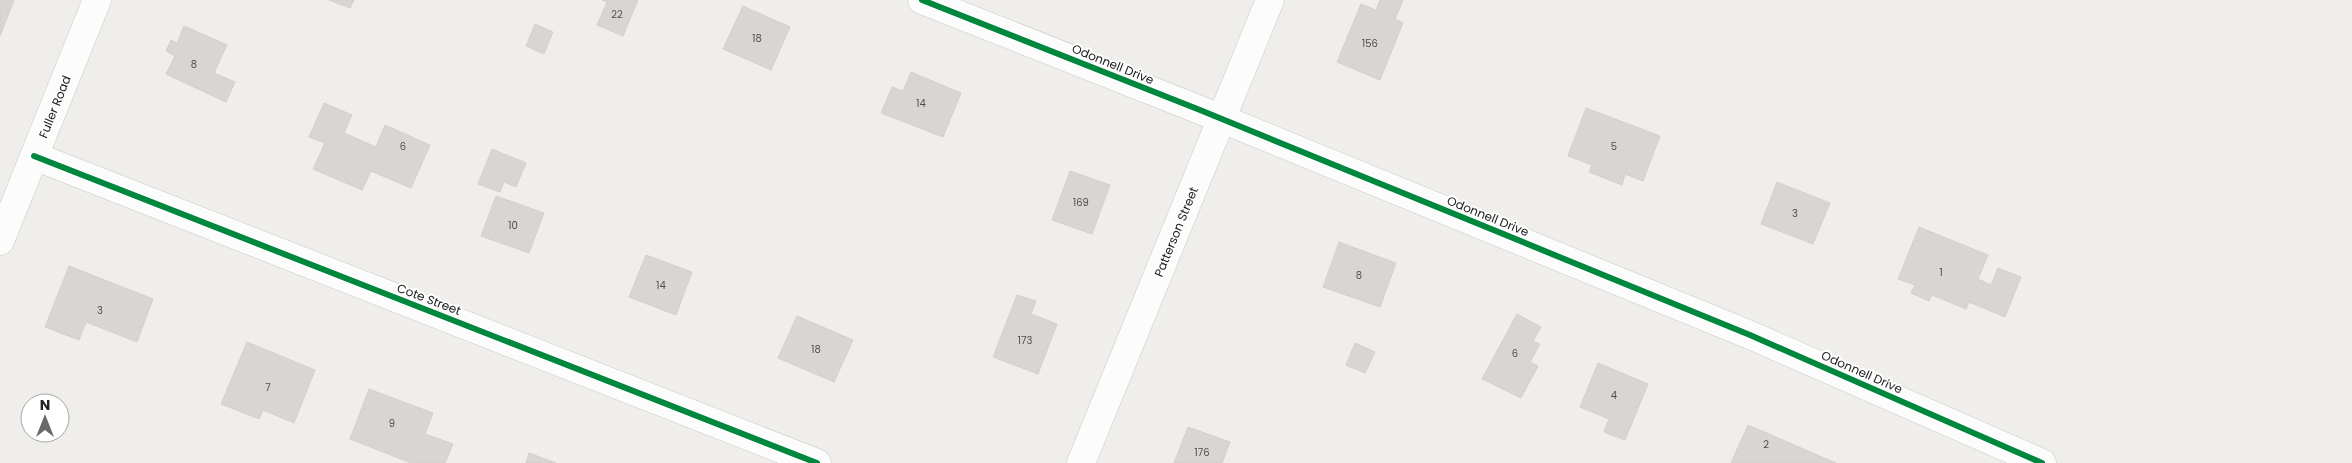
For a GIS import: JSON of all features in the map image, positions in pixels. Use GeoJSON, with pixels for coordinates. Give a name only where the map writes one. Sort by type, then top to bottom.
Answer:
{"type":"FeatureCollection","features":[{"type":"Feature","properties":{"kind":"street","name":"Fuller Road"},"geometry":{"type":"LineString","coordinates":[[0,241],[97,0]]}},
{"type":"Feature","properties":{"kind":"street","name":"Odonnell Drive"},"geometry":{"type":"LineString","coordinates":[[922,0],[1222,119],[1742,332],[2042,463]]}},
{"type":"Feature","properties":{"kind":"street","name":"Patterson Street"},"geometry":{"type":"LineString","coordinates":[[1081,463],[1270,0]]}},
{"type":"Feature","properties":{"kind":"street","name":"Cote Street"},"geometry":{"type":"LineString","coordinates":[[34,156],[817,463]]}},
{"type":"Feature","properties":{"kind":"building"},"geometry":{"type":"Polygon","coordinates":[[[0,0],[14,0],[0,36],[0,0]]]}},
{"type":"Feature","properties":{"kind":"building"},"geometry":{"type":"Polygon","coordinates":[[[329,0],[354,0],[350,8],[329,0]]]}},
{"type":"Feature","properties":{"kind":"building"},"geometry":{"type":"Polygon","coordinates":[[[602,0],[638,0],[623,36],[597,25],[607,2],[602,0]]]}},
{"type":"Feature","properties":{"kind":"building"},"geometry":{"type":"Polygon","coordinates":[[[1380,0],[1403,0],[1395,19],[1403,23],[1380,80],[1337,62],[1361,4],[1376,10],[1380,0]]]}},
{"type":"Feature","properties":{"kind":"building"},"geometry":{"type":"Polygon","coordinates":[[[743,6],[790,27],[771,70],[723,49],[743,6]]]}},
{"type":"Feature","properties":{"kind":"building"},"geometry":{"type":"Polygon","coordinates":[[[535,24],[553,32],[544,54],[526,46],[535,24]]]}},
{"type":"Feature","properties":{"kind":"building"},"geometry":{"type":"Polygon","coordinates":[[[184,26],[227,45],[214,73],[235,82],[226,102],[166,74],[175,56],[166,51],[171,40],[177,43],[184,26]]]}},
{"type":"Feature","properties":{"kind":"building"},"geometry":{"type":"Polygon","coordinates":[[[911,72],[961,93],[943,137],[881,113],[892,87],[903,91],[911,72]]]}},
{"type":"Feature","properties":{"kind":"building"},"geometry":{"type":"Polygon","coordinates":[[[324,103],[352,115],[344,133],[376,147],[385,125],[430,145],[411,188],[371,171],[362,190],[313,169],[325,143],[309,137],[324,103]]]}},
{"type":"Feature","properties":{"kind":"building"},"geometry":{"type":"Polygon","coordinates":[[[1586,108],[1660,136],[1643,181],[1625,174],[1622,185],[1589,172],[1592,165],[1568,156],[1586,108]]]}},
{"type":"Feature","properties":{"kind":"building"},"geometry":{"type":"Polygon","coordinates":[[[492,149],[526,163],[516,187],[504,182],[500,192],[478,184],[492,149]]]}},
{"type":"Feature","properties":{"kind":"building"},"geometry":{"type":"Polygon","coordinates":[[[1070,171],[1110,185],[1092,234],[1052,220],[1070,171]]]}},
{"type":"Feature","properties":{"kind":"building"},"geometry":{"type":"Polygon","coordinates":[[[1777,182],[1830,203],[1813,244],[1761,224],[1777,182]]]}},
{"type":"Feature","properties":{"kind":"building"},"geometry":{"type":"Polygon","coordinates":[[[496,196],[544,213],[529,253],[481,236],[496,196]]]}},
{"type":"Feature","properties":{"kind":"building"},"geometry":{"type":"Polygon","coordinates":[[[1919,227],[1988,255],[1978,279],[1991,285],[1998,268],[2021,277],[2005,317],[1969,302],[1966,309],[1932,295],[1929,301],[1911,293],[1915,285],[1898,279],[1919,227]]]}},
{"type":"Feature","properties":{"kind":"building"},"geometry":{"type":"Polygon","coordinates":[[[1339,242],[1396,263],[1380,307],[1323,287],[1339,242]]]}},
{"type":"Feature","properties":{"kind":"building"},"geometry":{"type":"Polygon","coordinates":[[[646,255],[692,272],[676,315],[629,297],[646,255]]]}},
{"type":"Feature","properties":{"kind":"building"},"geometry":{"type":"Polygon","coordinates":[[[69,266],[153,299],[137,342],[86,322],[79,340],[45,327],[69,266]]]}},
{"type":"Feature","properties":{"kind":"building"},"geometry":{"type":"Polygon","coordinates":[[[1017,295],[1036,301],[1031,314],[1057,324],[1038,374],[993,357],[1017,295]]]}},
{"type":"Feature","properties":{"kind":"building"},"geometry":{"type":"Polygon","coordinates":[[[1517,314],[1541,327],[1533,341],[1540,344],[1530,362],[1538,366],[1521,398],[1482,379],[1517,314]]]}},
{"type":"Feature","properties":{"kind":"building"},"geometry":{"type":"Polygon","coordinates":[[[797,316],[853,340],[834,382],[778,358],[797,316]]]}},
{"type":"Feature","properties":{"kind":"building"},"geometry":{"type":"Polygon","coordinates":[[[247,342],[315,370],[294,423],[263,410],[259,419],[221,404],[247,342]]]}},
{"type":"Feature","properties":{"kind":"building"},"geometry":{"type":"Polygon","coordinates":[[[1355,343],[1375,352],[1365,373],[1346,365],[1355,343]]]}},
{"type":"Feature","properties":{"kind":"building"},"geometry":{"type":"Polygon","coordinates":[[[1598,363],[1648,384],[1625,440],[1604,432],[1609,419],[1580,407],[1598,363]]]}},
{"type":"Feature","properties":{"kind":"building"},"geometry":{"type":"Polygon","coordinates":[[[369,389],[433,413],[425,434],[453,444],[445,463],[411,463],[350,439],[369,389]]]}},
{"type":"Feature","properties":{"kind":"building"},"geometry":{"type":"Polygon","coordinates":[[[1748,425],[1836,463],[1731,463],[1748,425]]]}},
{"type":"Feature","properties":{"kind":"building"},"geometry":{"type":"Polygon","coordinates":[[[1188,427],[1230,442],[1222,463],[1174,463],[1188,427]]]}},
{"type":"Feature","properties":{"kind":"building"},"geometry":{"type":"Polygon","coordinates":[[[529,453],[556,463],[526,463],[529,453]]]}},
{"type":"Feature","properties":{"kind":"cycle path"},"geometry":{"type":"LineString","coordinates":[[922,0],[1200,110],[1750,335],[2042,463]]}},
{"type":"Feature","properties":{"kind":"cycle path"},"geometry":{"type":"LineString","coordinates":[[34,156],[817,463]]}}]}
